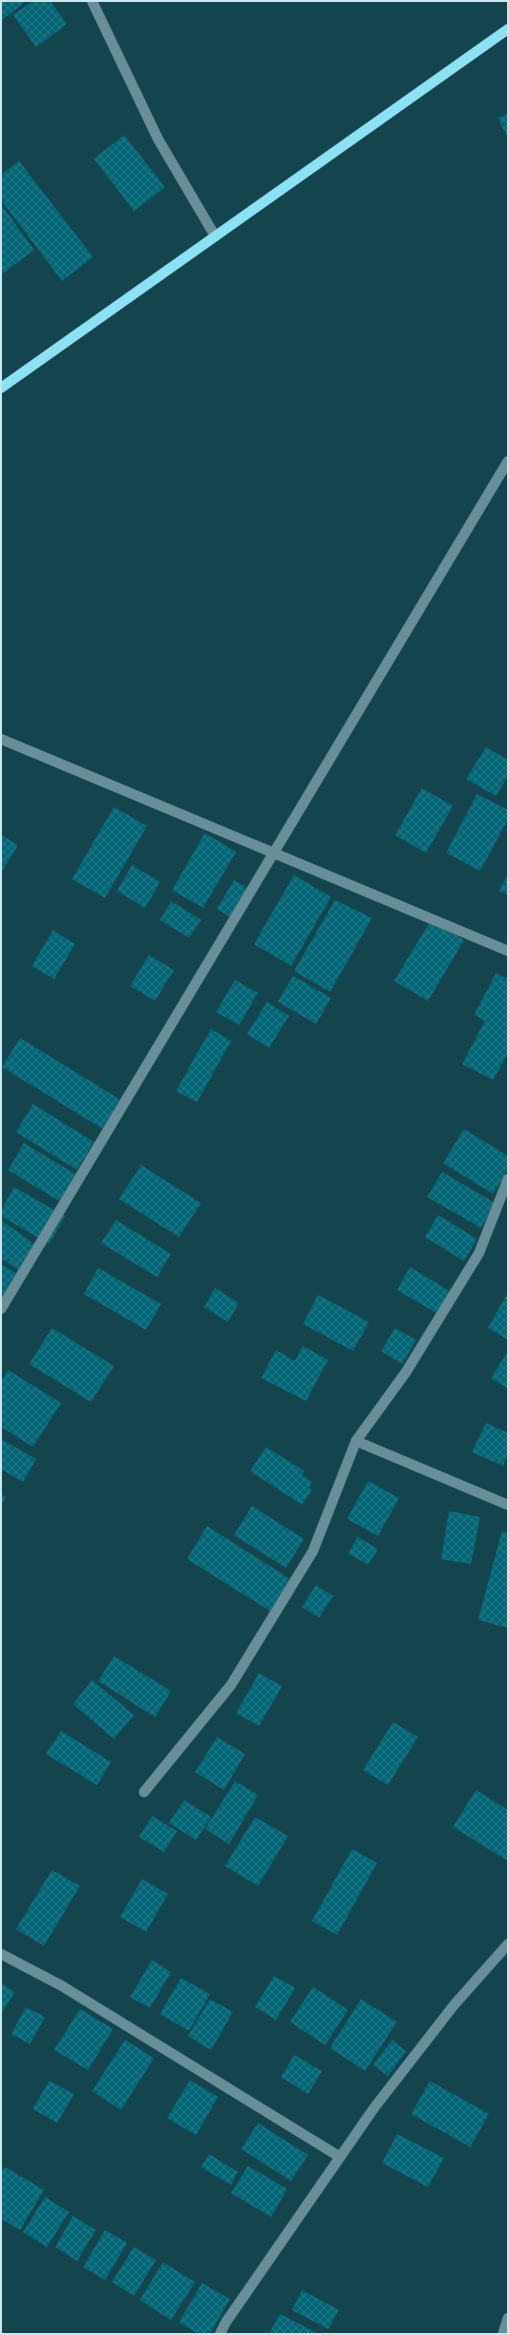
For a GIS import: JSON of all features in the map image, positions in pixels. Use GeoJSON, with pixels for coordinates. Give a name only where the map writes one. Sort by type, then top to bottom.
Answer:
{"type":"FeatureCollection","features":[{"type":"Feature","properties":{"kind":"main road"},"geometry":{"type":"LineString","coordinates":[[1,388],[508,29]]}},
{"type":"Feature","properties":{"kind":"street"},"geometry":{"type":"LineString","coordinates":[[92,1],[158,140],[215,236]]}},
{"type":"Feature","properties":{"kind":"street"},"geometry":{"type":"LineString","coordinates":[[1,1309],[272,852],[508,461]]}},
{"type":"Feature","properties":{"kind":"street"},"geometry":{"type":"LineString","coordinates":[[1,739],[508,951]]}},
{"type":"Feature","properties":{"kind":"street"},"geometry":{"type":"LineString","coordinates":[[144,1792],[231,1685],[313,1551],[356,1441],[406,1372],[479,1253],[508,1179]]}},
{"type":"Feature","properties":{"kind":"street"},"geometry":{"type":"LineString","coordinates":[[356,1441],[508,1505]]}},
{"type":"Feature","properties":{"kind":"street"},"geometry":{"type":"LineString","coordinates":[[220,2334],[226,2322],[374,2108],[454,2005],[508,1944]]}},
{"type":"Feature","properties":{"kind":"street"},"geometry":{"type":"LineString","coordinates":[[1,1954],[62,1986],[340,2157]]}},
{"type":"Feature","properties":{"kind":"street"},"geometry":{"type":"LineString","coordinates":[[503,2334],[508,2318]]}},
{"type":"Feature","properties":{"kind":"building"},"geometry":{"type":"Polygon","coordinates":[[[1,1],[26,1],[1,21],[1,1]]]}},
{"type":"Feature","properties":{"kind":"building"},"geometry":{"type":"Polygon","coordinates":[[[33,1],[50,1],[67,24],[36,47],[13,15],[33,1]]]}},
{"type":"Feature","properties":{"kind":"building"},"geometry":{"type":"Polygon","coordinates":[[[508,114],[508,139],[498,118],[508,114]]]}},
{"type":"Feature","properties":{"kind":"building"},"geometry":{"type":"Polygon","coordinates":[[[124,135],[165,187],[134,211],[94,159],[124,135]]]}},
{"type":"Feature","properties":{"kind":"building"},"geometry":{"type":"Polygon","coordinates":[[[19,161],[93,257],[62,281],[1,200],[1,175],[19,161]]]}},
{"type":"Feature","properties":{"kind":"building"},"geometry":{"type":"Polygon","coordinates":[[[1,204],[34,250],[1,275],[1,204]]]}},
{"type":"Feature","properties":{"kind":"building"},"geometry":{"type":"Polygon","coordinates":[[[486,747],[508,760],[508,776],[496,796],[466,779],[486,747]]]}},
{"type":"Feature","properties":{"kind":"building"},"geometry":{"type":"Polygon","coordinates":[[[422,788],[453,806],[426,853],[395,835],[422,788]]]}},
{"type":"Feature","properties":{"kind":"building"},"geometry":{"type":"Polygon","coordinates":[[[477,794],[508,810],[508,819],[480,871],[446,853],[477,794]]]}},
{"type":"Feature","properties":{"kind":"building"},"geometry":{"type":"Polygon","coordinates":[[[114,807],[147,826],[105,898],[72,879],[114,807]]]}},
{"type":"Feature","properties":{"kind":"building"},"geometry":{"type":"Polygon","coordinates":[[[205,833],[236,852],[203,908],[172,890],[205,833]]]}},
{"type":"Feature","properties":{"kind":"building"},"geometry":{"type":"Polygon","coordinates":[[[1,835],[18,845],[1,873],[1,835]]]}},
{"type":"Feature","properties":{"kind":"building"},"geometry":{"type":"Polygon","coordinates":[[[132,865],[160,882],[145,908],[117,891],[132,865]]]}},
{"type":"Feature","properties":{"kind":"building"},"geometry":{"type":"Polygon","coordinates":[[[508,874],[508,895],[499,891],[508,874]]]}},
{"type":"Feature","properties":{"kind":"building"},"geometry":{"type":"Polygon","coordinates":[[[294,875],[331,897],[291,966],[254,944],[294,875]]]}},
{"type":"Feature","properties":{"kind":"building"},"geometry":{"type":"Polygon","coordinates":[[[234,880],[254,892],[237,921],[217,909],[234,880]]]}},
{"type":"Feature","properties":{"kind":"building"},"geometry":{"type":"Polygon","coordinates":[[[335,900],[372,918],[330,992],[294,971],[335,900]]]}},
{"type":"Feature","properties":{"kind":"building"},"geometry":{"type":"Polygon","coordinates":[[[171,901],[201,920],[189,938],[160,920],[171,901]]]}},
{"type":"Feature","properties":{"kind":"building"},"geometry":{"type":"Polygon","coordinates":[[[431,920],[464,940],[428,1001],[394,981],[431,920]]]}},
{"type":"Feature","properties":{"kind":"building"},"geometry":{"type":"Polygon","coordinates":[[[53,930],[75,944],[54,979],[32,966],[53,930]]]}},
{"type":"Feature","properties":{"kind":"building"},"geometry":{"type":"Polygon","coordinates":[[[149,955],[174,970],[155,1001],[130,986],[149,955]]]}},
{"type":"Feature","properties":{"kind":"building"},"geometry":{"type":"Polygon","coordinates":[[[496,973],[508,979],[508,1053],[493,1080],[462,1064],[485,1021],[474,1015],[496,973]]]}},
{"type":"Feature","properties":{"kind":"building"},"geometry":{"type":"Polygon","coordinates":[[[293,976],[331,998],[316,1024],[278,1002],[293,976]]]}},
{"type":"Feature","properties":{"kind":"building"},"geometry":{"type":"Polygon","coordinates":[[[235,980],[258,993],[239,1025],[216,1012],[235,980]]]}},
{"type":"Feature","properties":{"kind":"building"},"geometry":{"type":"Polygon","coordinates":[[[267,1002],[289,1016],[269,1048],[247,1034],[267,1002]]]}},
{"type":"Feature","properties":{"kind":"building"},"geometry":{"type":"Polygon","coordinates":[[[211,1029],[231,1041],[197,1102],[176,1091],[211,1029]]]}},
{"type":"Feature","properties":{"kind":"building"},"geometry":{"type":"Polygon","coordinates":[[[20,1038],[129,1105],[111,1134],[2,1067],[20,1038]]]}},
{"type":"Feature","properties":{"kind":"building"},"geometry":{"type":"Polygon","coordinates":[[[33,1104],[94,1142],[77,1170],[16,1132],[33,1104]]]}},
{"type":"Feature","properties":{"kind":"building"},"geometry":{"type":"Polygon","coordinates":[[[464,1129],[508,1156],[508,1170],[493,1194],[443,1163],[464,1129]]]}},
{"type":"Feature","properties":{"kind":"building"},"geometry":{"type":"Polygon","coordinates":[[[24,1143],[80,1177],[64,1204],[8,1170],[24,1143]]]}},
{"type":"Feature","properties":{"kind":"building"},"geometry":{"type":"Polygon","coordinates":[[[141,1165],[201,1203],[179,1237],[119,1199],[141,1165]]]}},
{"type":"Feature","properties":{"kind":"building"},"geometry":{"type":"Polygon","coordinates":[[[442,1172],[495,1203],[481,1228],[427,1197],[442,1172]]]}},
{"type":"Feature","properties":{"kind":"building"},"geometry":{"type":"Polygon","coordinates":[[[14,1187],[65,1216],[49,1244],[1,1216],[1,1211],[14,1187]]]}},
{"type":"Feature","properties":{"kind":"building"},"geometry":{"type":"Polygon","coordinates":[[[438,1215],[477,1239],[464,1261],[425,1237],[438,1215]]]}},
{"type":"Feature","properties":{"kind":"building"},"geometry":{"type":"Polygon","coordinates":[[[1,1220],[41,1249],[24,1274],[1,1258],[1,1220]]]}},
{"type":"Feature","properties":{"kind":"building"},"geometry":{"type":"Polygon","coordinates":[[[116,1220],[171,1254],[157,1277],[101,1243],[116,1220]]]}},
{"type":"Feature","properties":{"kind":"building"},"geometry":{"type":"Polygon","coordinates":[[[1,1264],[24,1278],[1,1312],[1,1264]]]}},
{"type":"Feature","properties":{"kind":"building"},"geometry":{"type":"Polygon","coordinates":[[[410,1267],[451,1292],[438,1314],[397,1290],[410,1267]]]}},
{"type":"Feature","properties":{"kind":"building"},"geometry":{"type":"Polygon","coordinates":[[[98,1268],[161,1304],[146,1330],[84,1294],[98,1268]]]}},
{"type":"Feature","properties":{"kind":"building"},"geometry":{"type":"Polygon","coordinates":[[[215,1288],[239,1303],[228,1322],[204,1307],[215,1288]]]}},
{"type":"Feature","properties":{"kind":"building"},"geometry":{"type":"Polygon","coordinates":[[[508,1292],[508,1340],[488,1328],[508,1292]]]}},
{"type":"Feature","properties":{"kind":"building"},"geometry":{"type":"Polygon","coordinates":[[[318,1295],[369,1322],[353,1351],[303,1324],[318,1295]]]}},
{"type":"Feature","properties":{"kind":"building"},"geometry":{"type":"Polygon","coordinates":[[[52,1328],[114,1366],[91,1402],[29,1364],[52,1328]]]}},
{"type":"Feature","properties":{"kind":"building"},"geometry":{"type":"Polygon","coordinates":[[[395,1328],[416,1340],[402,1364],[381,1351],[395,1328]]]}},
{"type":"Feature","properties":{"kind":"building"},"geometry":{"type":"Polygon","coordinates":[[[303,1346],[328,1360],[306,1401],[261,1378],[276,1350],[295,1361],[303,1346]]]}},
{"type":"Feature","properties":{"kind":"building"},"geometry":{"type":"Polygon","coordinates":[[[508,1351],[508,1389],[491,1378],[508,1351]]]}},
{"type":"Feature","properties":{"kind":"building"},"geometry":{"type":"Polygon","coordinates":[[[8,1370],[61,1403],[33,1447],[1,1427],[1,1382],[8,1370]]]}},
{"type":"Feature","properties":{"kind":"building"},"geometry":{"type":"Polygon","coordinates":[[[486,1423],[508,1433],[508,1455],[503,1466],[472,1452],[486,1423]]]}},
{"type":"Feature","properties":{"kind":"building"},"geometry":{"type":"Polygon","coordinates":[[[1,1439],[36,1459],[23,1482],[1,1469],[1,1439]]]}},
{"type":"Feature","properties":{"kind":"building"},"geometry":{"type":"Polygon","coordinates":[[[266,1447],[304,1471],[302,1475],[312,1482],[309,1488],[312,1490],[302,1505],[250,1471],[266,1447]]]}},
{"type":"Feature","properties":{"kind":"building"},"geometry":{"type":"Polygon","coordinates":[[[368,1481],[399,1498],[378,1536],[347,1519],[368,1481]]]}},
{"type":"Feature","properties":{"kind":"building"},"geometry":{"type":"Polygon","coordinates":[[[1,1494],[6,1497],[1,1505],[1,1494]]]}},
{"type":"Feature","properties":{"kind":"building"},"geometry":{"type":"Polygon","coordinates":[[[252,1506],[304,1539],[286,1568],[234,1535],[252,1506]]]}},
{"type":"Feature","properties":{"kind":"building"},"geometry":{"type":"Polygon","coordinates":[[[449,1511],[480,1517],[471,1564],[441,1559],[449,1511]]]}},
{"type":"Feature","properties":{"kind":"building"},"geometry":{"type":"Polygon","coordinates":[[[207,1526],[290,1579],[270,1611],[187,1559],[207,1526]]]}},
{"type":"Feature","properties":{"kind":"building"},"geometry":{"type":"Polygon","coordinates":[[[502,1531],[508,1533],[508,1628],[478,1620],[502,1531]]]}},
{"type":"Feature","properties":{"kind":"building"},"geometry":{"type":"Polygon","coordinates":[[[358,1537],[378,1549],[368,1565],[348,1553],[358,1537]]]}},
{"type":"Feature","properties":{"kind":"building"},"geometry":{"type":"Polygon","coordinates":[[[316,1585],[333,1596],[319,1618],[302,1607],[316,1585]]]}},
{"type":"Feature","properties":{"kind":"building"},"geometry":{"type":"Polygon","coordinates":[[[114,1656],[171,1691],[155,1717],[98,1681],[114,1656]]]}},
{"type":"Feature","properties":{"kind":"building"},"geometry":{"type":"Polygon","coordinates":[[[259,1673],[282,1686],[259,1726],[236,1713],[259,1673]]]}},
{"type":"Feature","properties":{"kind":"building"},"geometry":{"type":"Polygon","coordinates":[[[92,1680],[134,1715],[114,1739],[73,1704],[92,1680]]]}},
{"type":"Feature","properties":{"kind":"building"},"geometry":{"type":"Polygon","coordinates":[[[393,1722],[418,1737],[388,1785],[363,1770],[393,1722]]]}},
{"type":"Feature","properties":{"kind":"building"},"geometry":{"type":"Polygon","coordinates":[[[61,1731],[111,1762],[97,1785],[46,1754],[61,1731]]]}},
{"type":"Feature","properties":{"kind":"building"},"geometry":{"type":"Polygon","coordinates":[[[217,1737],[245,1754],[224,1790],[195,1772],[217,1737]]]}},
{"type":"Feature","properties":{"kind":"building"},"geometry":{"type":"Polygon","coordinates":[[[235,1781],[258,1795],[229,1844],[205,1829],[235,1781]]]}},
{"type":"Feature","properties":{"kind":"building"},"geometry":{"type":"Polygon","coordinates":[[[476,1790],[508,1810],[508,1861],[453,1827],[476,1790]]]}},
{"type":"Feature","properties":{"kind":"building"},"geometry":{"type":"Polygon","coordinates":[[[184,1800],[211,1817],[196,1840],[169,1823],[184,1800]]]}},
{"type":"Feature","properties":{"kind":"building"},"geometry":{"type":"Polygon","coordinates":[[[152,1816],[177,1831],[164,1852],[139,1837],[152,1816]]]}},
{"type":"Feature","properties":{"kind":"building"},"geometry":{"type":"Polygon","coordinates":[[[255,1817],[288,1836],[258,1886],[225,1866],[255,1817]]]}},
{"type":"Feature","properties":{"kind":"building"},"geometry":{"type":"Polygon","coordinates":[[[352,1849],[377,1863],[337,1935],[312,1921],[352,1849]]]}},
{"type":"Feature","properties":{"kind":"building"},"geometry":{"type":"Polygon","coordinates":[[[52,1870],[80,1886],[44,1946],[16,1929],[52,1870]]]}},
{"type":"Feature","properties":{"kind":"building"},"geometry":{"type":"Polygon","coordinates":[[[142,1879],[168,1894],[146,1932],[120,1917],[142,1879]]]}},
{"type":"Feature","properties":{"kind":"building"},"geometry":{"type":"Polygon","coordinates":[[[152,1960],[171,1972],[150,2008],[130,1997],[152,1960]]]}},
{"type":"Feature","properties":{"kind":"building"},"geometry":{"type":"Polygon","coordinates":[[[274,1976],[295,1988],[276,2020],[255,2007],[274,1976]]]}},
{"type":"Feature","properties":{"kind":"building"},"geometry":{"type":"Polygon","coordinates":[[[181,1978],[210,1994],[189,2031],[160,2014],[181,1978]]]}},
{"type":"Feature","properties":{"kind":"building"},"geometry":{"type":"Polygon","coordinates":[[[1,1983],[15,1992],[1,2014],[1,1983]]]}},
{"type":"Feature","properties":{"kind":"building"},"geometry":{"type":"Polygon","coordinates":[[[313,1987],[348,2010],[325,2045],[290,2022],[313,1987]]]}},
{"type":"Feature","properties":{"kind":"building"},"geometry":{"type":"Polygon","coordinates":[[[210,1999],[233,2012],[211,2050],[188,2036],[210,1999]]]}},
{"type":"Feature","properties":{"kind":"building"},"geometry":{"type":"Polygon","coordinates":[[[361,1999],[397,2022],[365,2071],[330,2048],[361,1999]]]}},
{"type":"Feature","properties":{"kind":"building"},"geometry":{"type":"Polygon","coordinates":[[[26,2007],[45,2017],[30,2044],[11,2034],[26,2007]]]}},
{"type":"Feature","properties":{"kind":"building"},"geometry":{"type":"Polygon","coordinates":[[[80,2009],[113,2029],[88,2070],[54,2050],[80,2009]]]}},
{"type":"Feature","properties":{"kind":"building"},"geometry":{"type":"Polygon","coordinates":[[[125,2040],[154,2058],[121,2110],[92,2091],[125,2040]]]}},
{"type":"Feature","properties":{"kind":"building"},"geometry":{"type":"Polygon","coordinates":[[[392,2040],[406,2051],[388,2076],[373,2065],[392,2040]]]}},
{"type":"Feature","properties":{"kind":"building"},"geometry":{"type":"Polygon","coordinates":[[[294,2055],[322,2071],[308,2094],[281,2077],[294,2055]]]}},
{"type":"Feature","properties":{"kind":"building"},"geometry":{"type":"Polygon","coordinates":[[[190,2080],[218,2097],[196,2135],[167,2118],[190,2080]]]}},
{"type":"Feature","properties":{"kind":"building"},"geometry":{"type":"Polygon","coordinates":[[[49,2081],[74,2094],[57,2123],[33,2109],[49,2081]]]}},
{"type":"Feature","properties":{"kind":"building"},"geometry":{"type":"Polygon","coordinates":[[[430,2081],[489,2114],[470,2147],[411,2114],[430,2081]]]}},
{"type":"Feature","properties":{"kind":"building"},"geometry":{"type":"Polygon","coordinates":[[[258,2123],[308,2155],[291,2181],[241,2149],[258,2123]]]}},
{"type":"Feature","properties":{"kind":"building"},"geometry":{"type":"Polygon","coordinates":[[[397,2134],[444,2158],[428,2187],[382,2163],[397,2134]]]}},
{"type":"Feature","properties":{"kind":"building"},"geometry":{"type":"Polygon","coordinates":[[[209,2154],[238,2172],[231,2185],[201,2167],[209,2154]]]}},
{"type":"Feature","properties":{"kind":"building"},"geometry":{"type":"Polygon","coordinates":[[[248,2166],[287,2189],[271,2217],[231,2193],[248,2166]]]}},
{"type":"Feature","properties":{"kind":"building"},"geometry":{"type":"Polygon","coordinates":[[[5,2167],[44,2190],[20,2230],[1,2219],[1,2172],[5,2167]]]}},
{"type":"Feature","properties":{"kind":"building"},"geometry":{"type":"Polygon","coordinates":[[[45,2197],[69,2212],[47,2247],[23,2232],[45,2197]]]}},
{"type":"Feature","properties":{"kind":"building"},"geometry":{"type":"Polygon","coordinates":[[[73,2216],[96,2230],[77,2261],[55,2247],[73,2216]]]}},
{"type":"Feature","properties":{"kind":"building"},"geometry":{"type":"Polygon","coordinates":[[[105,2230],[127,2243],[105,2280],[83,2267],[105,2230]]]}},
{"type":"Feature","properties":{"kind":"building"},"geometry":{"type":"Polygon","coordinates":[[[134,2247],[156,2260],[134,2296],[112,2282],[134,2247]]]}},
{"type":"Feature","properties":{"kind":"building"},"geometry":{"type":"Polygon","coordinates":[[[163,2262],[195,2282],[171,2320],[140,2300],[163,2262]]]}},
{"type":"Feature","properties":{"kind":"building"},"geometry":{"type":"Polygon","coordinates":[[[202,2283],[230,2299],[210,2334],[199,2334],[179,2322],[202,2283]]]}},
{"type":"Feature","properties":{"kind":"building"},"geometry":{"type":"Polygon","coordinates":[[[302,2290],[339,2310],[328,2329],[292,2310],[302,2290]]]}},
{"type":"Feature","properties":{"kind":"building"},"geometry":{"type":"Polygon","coordinates":[[[280,2314],[319,2334],[269,2334],[280,2314]]]}}]}
